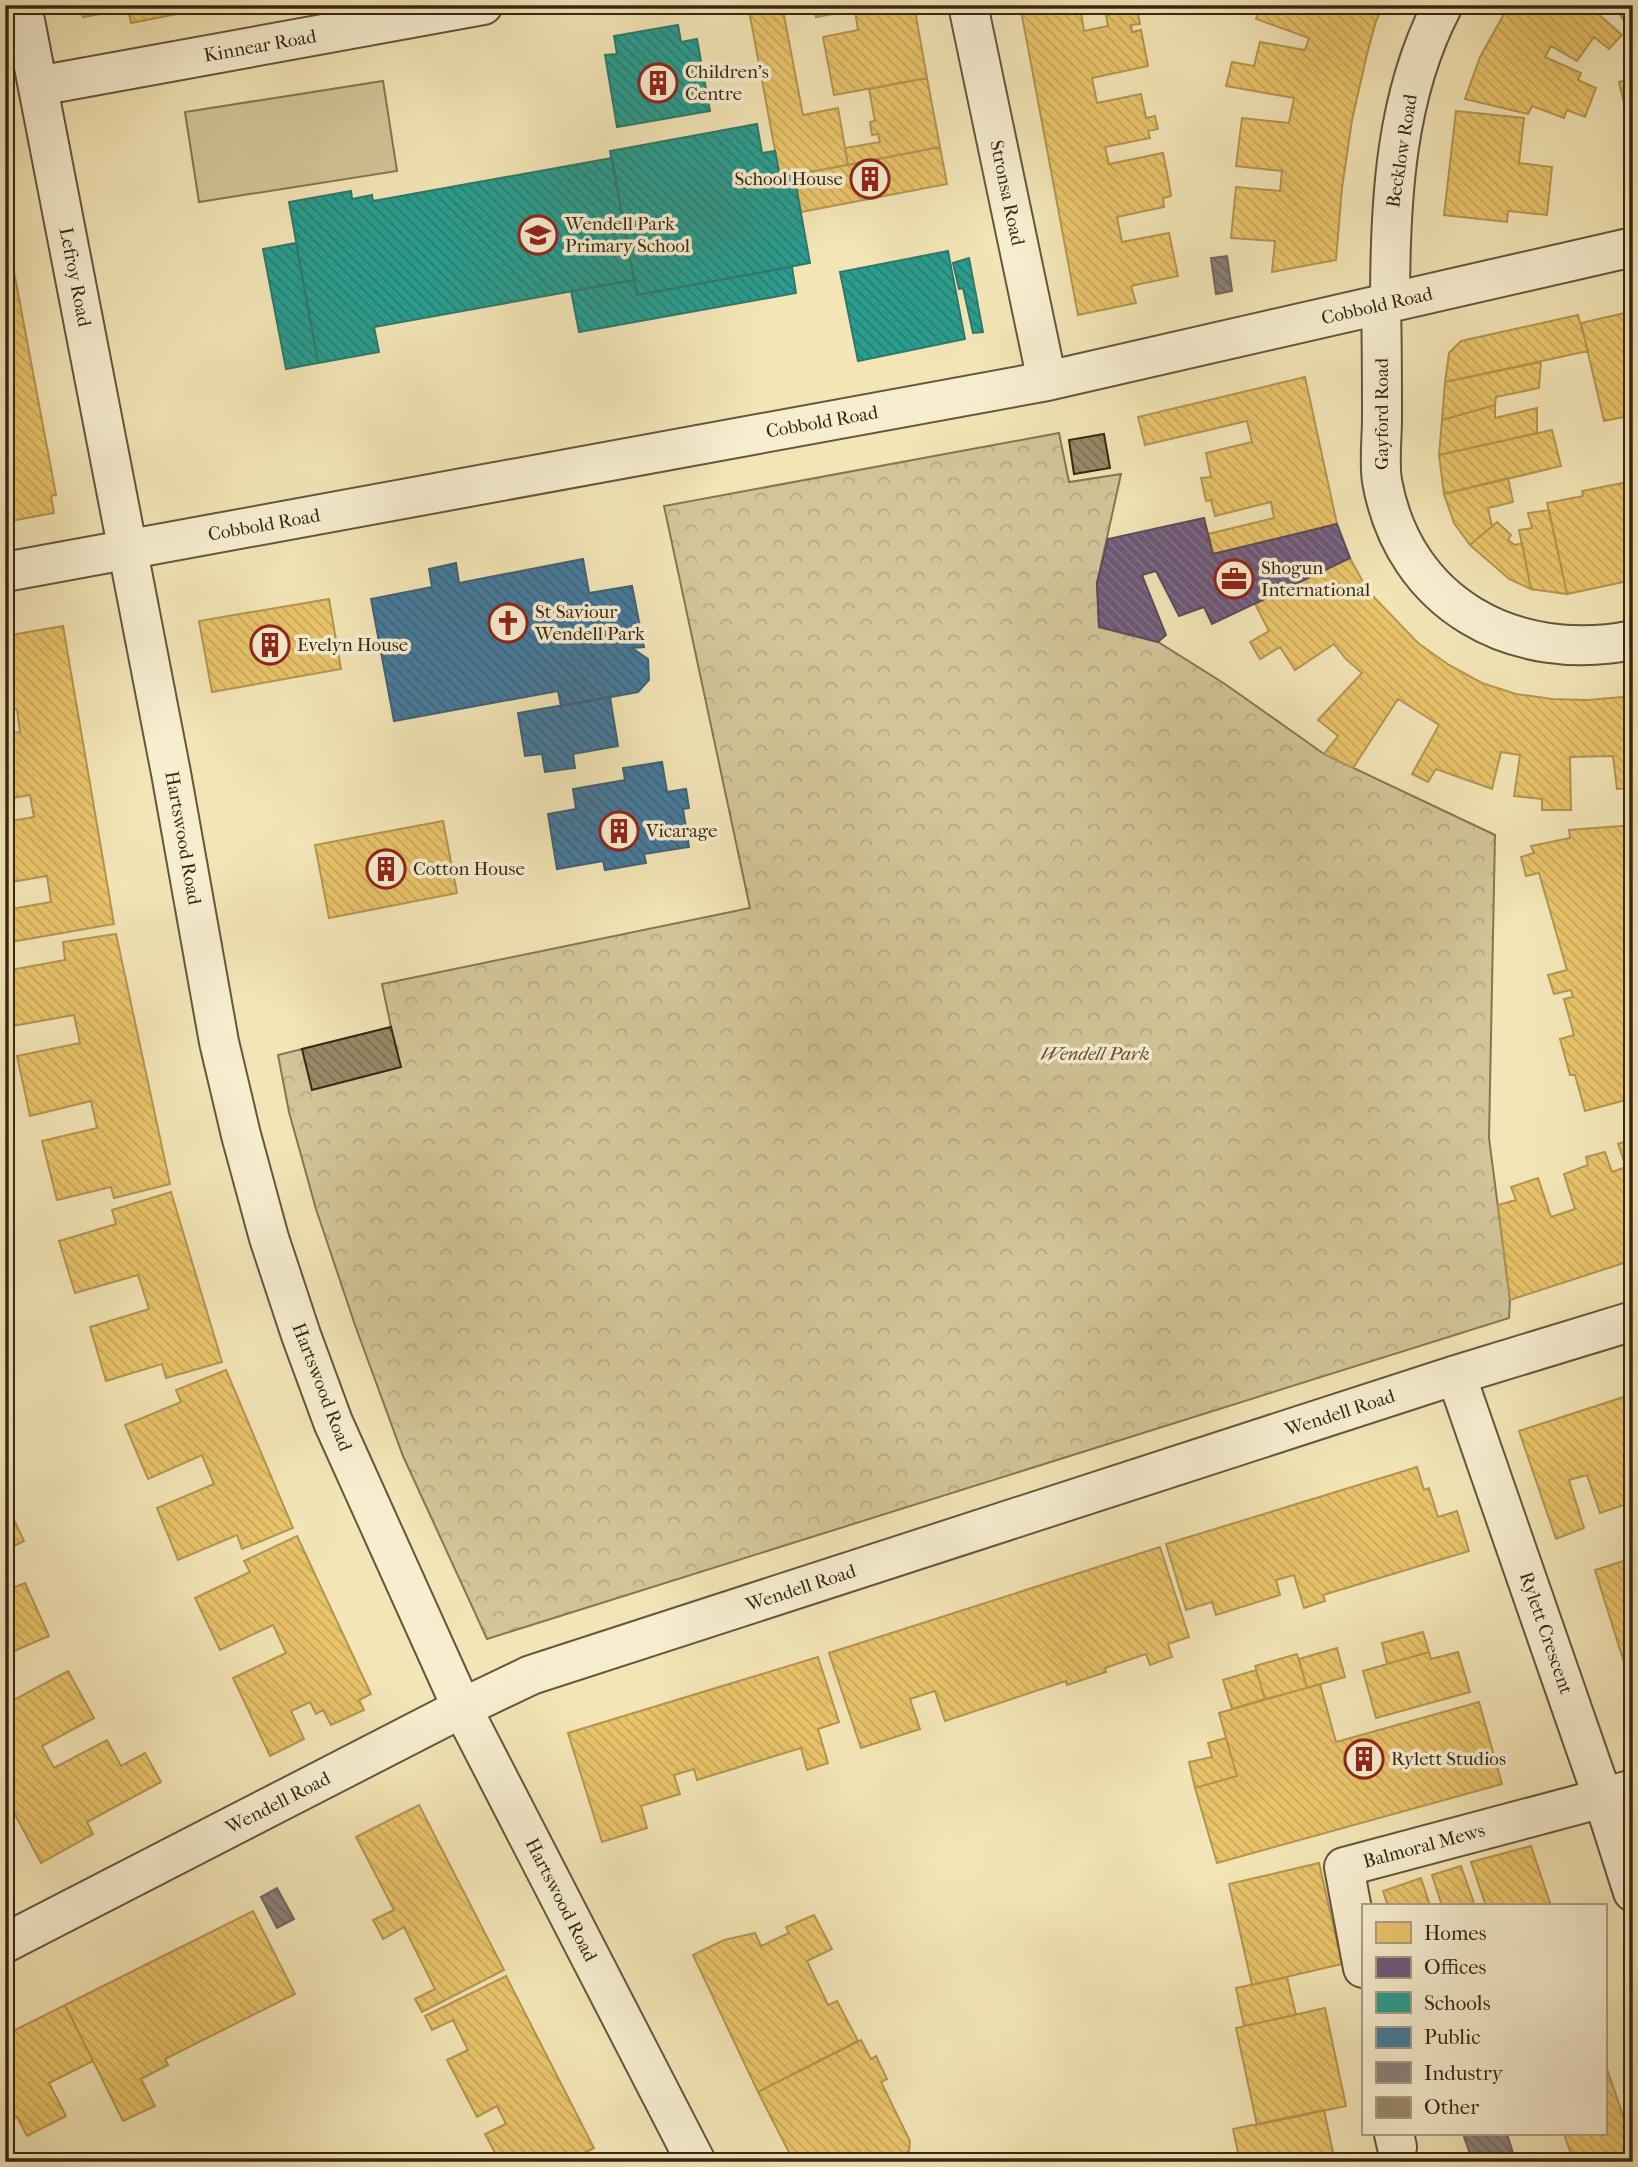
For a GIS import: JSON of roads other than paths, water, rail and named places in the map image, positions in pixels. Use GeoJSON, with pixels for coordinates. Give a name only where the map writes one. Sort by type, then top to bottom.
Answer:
{"type":"FeatureCollection","features":[{"type":"Feature","properties":{"kind":"street","name":"Lefroy Road"},"geometry":{"type":"LineString","coordinates":[[22,5],[128,549]]}},
{"type":"Feature","properties":{"kind":"street","name":"Kinnear Road"},"geometry":{"type":"LineString","coordinates":[[38,86],[483,5]]}},
{"type":"Feature","properties":{"kind":"street","name":"Stronsa Road"},"geometry":{"type":"LineString","coordinates":[[968,5],[1047,381]]}},
{"type":"Feature","properties":{"kind":"street","name":"Becklow Road"},"geometry":{"type":"LineString","coordinates":[[1386,304],[1393,185],[1404,121],[1416,72],[1432,26],[1443,5]]}},
{"type":"Feature","properties":{"kind":"street","name":"Cobbold Road"},"geometry":{"type":"LineString","coordinates":[[5,572],[1047,381],[1633,247]]}},
{"type":"Feature","properties":{"kind":"street","name":"Gayford Road"},"geometry":{"type":"LineString","coordinates":[[1386,304],[1382,480],[1398,534],[1411,559],[1426,579],[1459,610],[1507,635],[1538,643],[1575,646],[1633,640]]}},
{"type":"Feature","properties":{"kind":"street","name":"Hartswood Road"},"geometry":{"type":"LineString","coordinates":[[128,549],[219,1042],[269,1238],[301,1335],[333,1423],[462,1708],[696,2162]]}},
{"type":"Feature","properties":{"kind":"street","name":"Wendell Road"},"geometry":{"type":"LineString","coordinates":[[5,1943],[531,1675],[1456,1375],[1633,1321]]}},
{"type":"Feature","properties":{"kind":"street","name":"Rylett Crescent"},"geometry":{"type":"LineString","coordinates":[[1456,1375],[1618,1793],[1633,1892]]}},
{"type":"Feature","properties":{"kind":"street","name":"Balmoral Mews"},"geometry":{"type":"LineString","coordinates":[[1362,1963],[1344,1867],[1618,1793]]}},
{"type":"Feature","properties":{"kind":"place","name":"Children's Centre"},"geometry":{"type":"Point","coordinates":[658,83]}},
{"type":"Feature","properties":{"kind":"place","name":"School House"},"geometry":{"type":"Point","coordinates":[870,179]}},
{"type":"Feature","properties":{"kind":"place","name":"Wendell Park Primary School"},"geometry":{"type":"Point","coordinates":[538,235]}},
{"type":"Feature","properties":{"kind":"place","name":"Shogun International"},"geometry":{"type":"Point","coordinates":[1234,579]}},
{"type":"Feature","properties":{"kind":"place","name":"St Saviour Wendell Park"},"geometry":{"type":"Point","coordinates":[508,623]}},
{"type":"Feature","properties":{"kind":"place","name":"Evelyn House"},"geometry":{"type":"Point","coordinates":[270,645]}},
{"type":"Feature","properties":{"kind":"place","name":"Vicarage"},"geometry":{"type":"Point","coordinates":[619,831]}},
{"type":"Feature","properties":{"kind":"place","name":"Cotton House"},"geometry":{"type":"Point","coordinates":[386,869]}},
{"type":"Feature","properties":{"kind":"place","name":"Rylett Studios"},"geometry":{"type":"Point","coordinates":[1364,1759]}},
{"type":"Feature","properties":{"kind":"park label","name":"Wendell Park"},"geometry":{"type":"Point","coordinates":[1095,1054]}}]}
